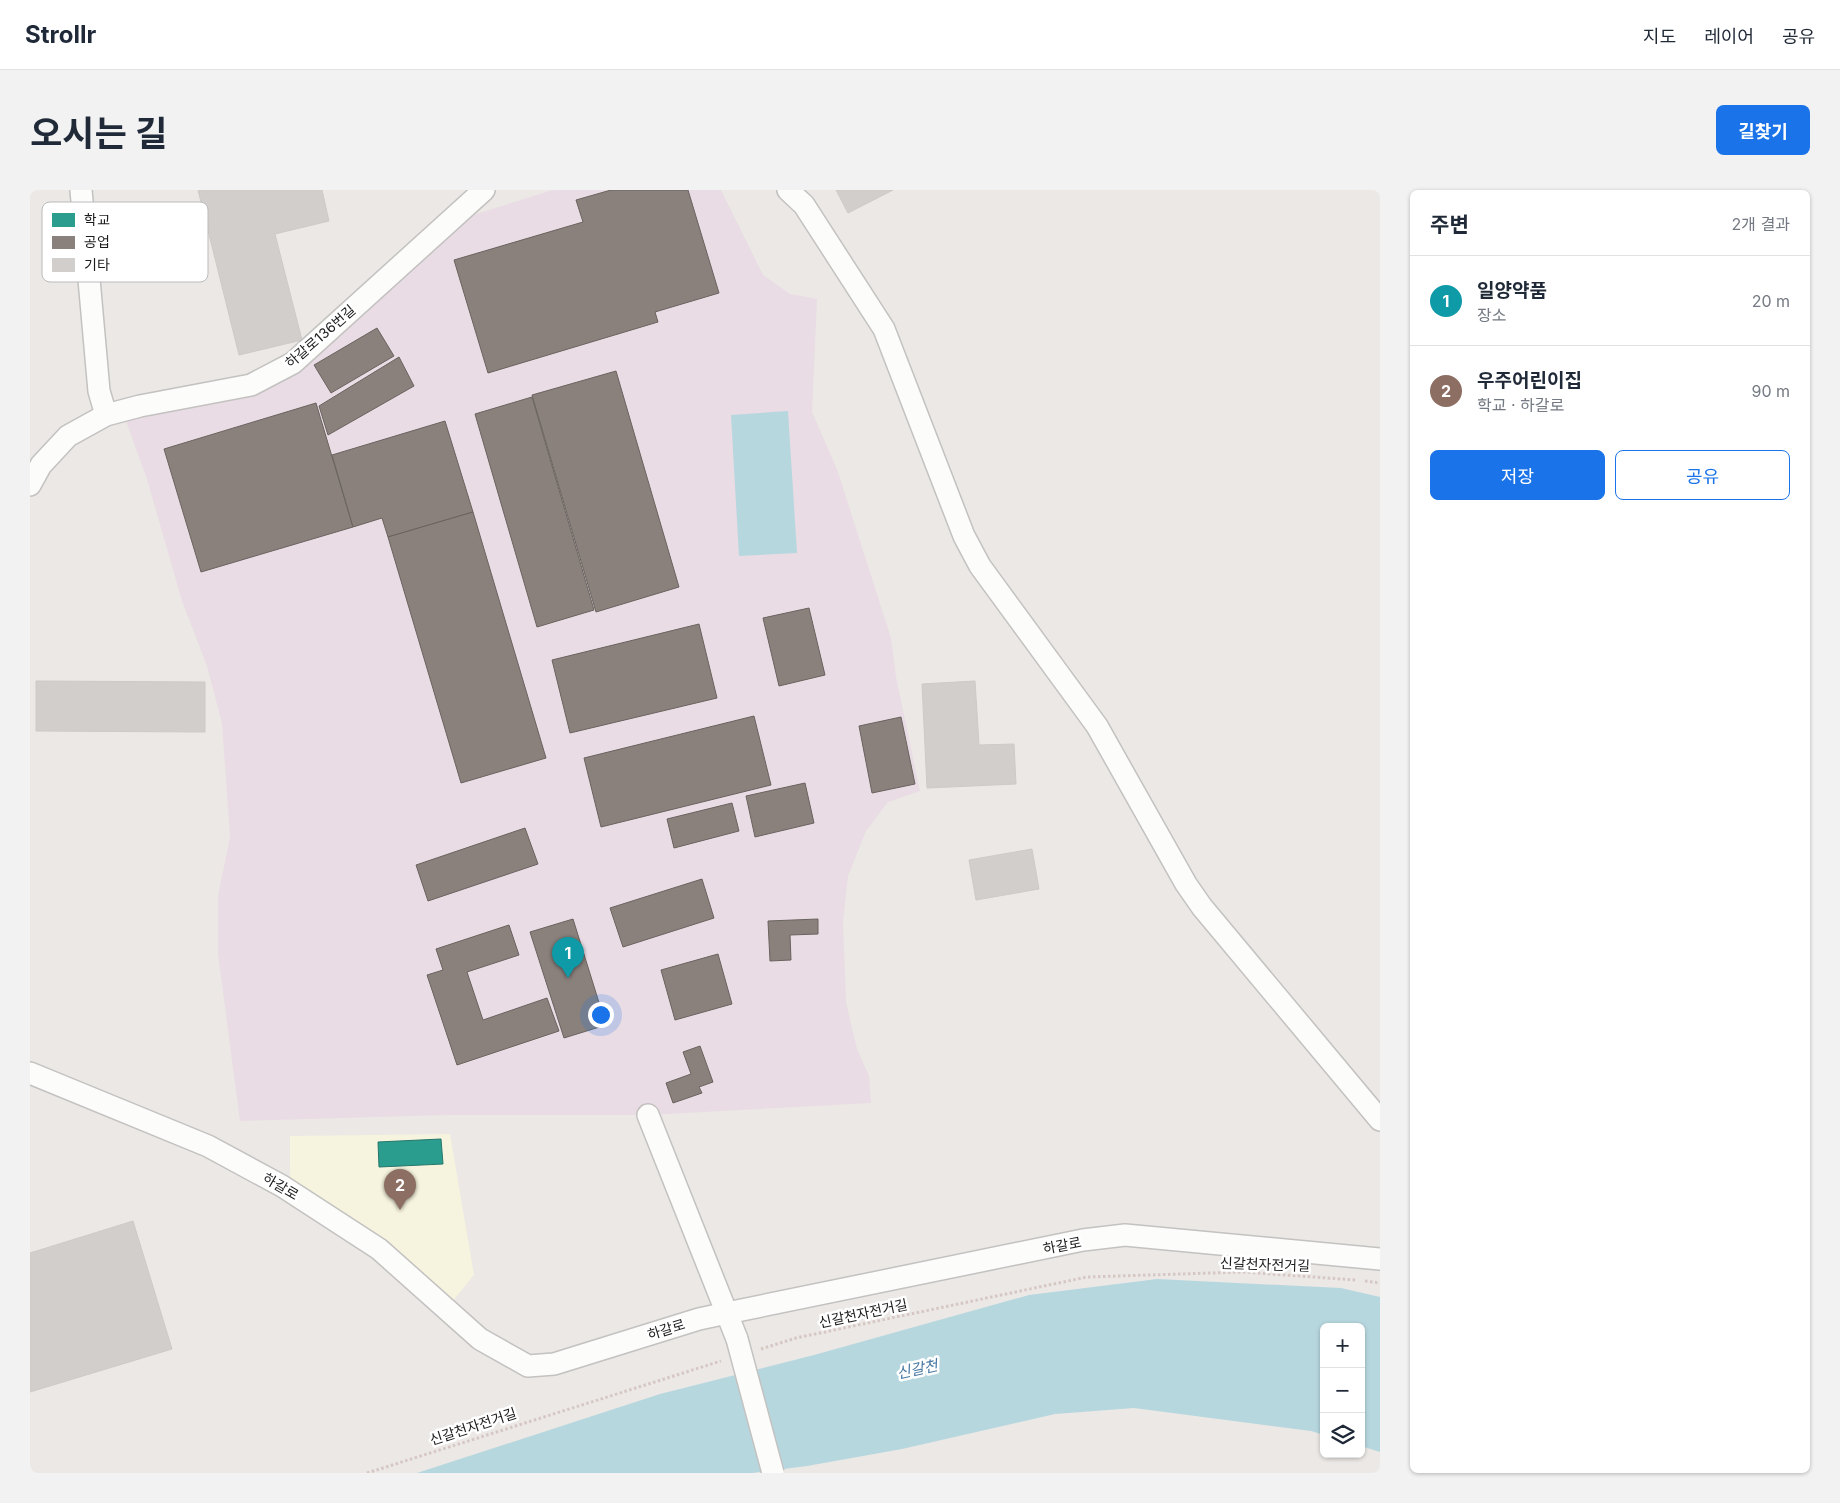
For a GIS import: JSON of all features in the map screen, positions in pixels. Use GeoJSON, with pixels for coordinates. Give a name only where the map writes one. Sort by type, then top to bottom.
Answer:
{"type":"FeatureCollection","features":[{"type":"Feature","properties":{"kind":"street","name":"하갈로136번길"},"geometry":{"type":"LineString","coordinates":[[30,485],[41,465],[68,436],[106,415],[140,406],[251,385],[293,363],[484,190]]}},
{"type":"Feature","properties":{"kind":"street"},"geometry":{"type":"LineString","coordinates":[[788,190],[804,205],[884,329],[964,536],[980,566],[1097,726],[1191,892],[1380,1120]]}},
{"type":"Feature","properties":{"kind":"street"},"geometry":{"type":"LineString","coordinates":[[89,282],[98,391],[106,415]]}},
{"type":"Feature","properties":{"kind":"street","name":"하갈로"},"geometry":{"type":"LineString","coordinates":[[30,1073],[208,1146],[282,1186],[379,1249],[480,1339],[528,1366],[554,1364],[699,1319],[1074,1242],[1125,1235],[1380,1260]]}},
{"type":"Feature","properties":{"kind":"street"},"geometry":{"type":"LineString","coordinates":[[648,1115],[737,1339],[772,1473]]}},
{"type":"Feature","properties":{"kind":"path","name":"신갈천자전거길"},"geometry":{"type":"LineString","coordinates":[[759,1350],[796,1338],[1087,1277],[1243,1272],[1380,1283]]}},
{"type":"Feature","properties":{"kind":"path","name":"신갈천자전거길"},"geometry":{"type":"LineString","coordinates":[[367,1473],[722,1361]]}},
{"type":"Feature","properties":{"kind":"shaded area"},"geometry":{"type":"Polygon","coordinates":[[[553,190],[721,190],[763,275],[790,294],[817,299],[812,412],[838,472],[891,638],[896,677],[920,791],[888,802],[866,831],[848,876],[843,921],[846,1002],[857,1049],[869,1076],[871,1103],[648,1115],[446,1115],[240,1121],[218,954],[218,896],[230,837],[222,723],[207,666],[182,601],[147,479],[126,421],[255,390],[308,361],[473,215],[553,190]]]}},
{"type":"Feature","properties":{"kind":"shaded area"},"geometry":{"type":"Polygon","coordinates":[[[450,1134],[474,1275],[452,1302],[290,1180],[290,1136],[450,1134]]]}},
{"type":"Feature","properties":{"kind":"water"},"geometry":{"type":"Polygon","coordinates":[[[788,411],[797,553],[739,556],[731,415],[788,411]]]}},
{"type":"Feature","properties":{"kind":"water","name":"신갈천"},"geometry":{"type":"Polygon","coordinates":[[[1157,1279],[1341,1288],[1380,1297],[1380,1452],[1365,1447],[1365,1323],[1320,1323],[1320,1434],[1311,1431],[1134,1408],[1055,1414],[902,1449],[807,1466],[752,1473],[417,1473],[660,1394],[814,1355],[1029,1295],[1157,1279]]]}},
{"type":"Feature","properties":{"kind":"building: 학교"},"geometry":{"type":"Polygon","coordinates":[[[441,1139],[443,1164],[379,1167],[378,1142],[441,1139]]]}},
{"type":"Feature","properties":{"kind":"building: 공업"},"geometry":{"type":"Polygon","coordinates":[[[611,190],[688,190],[719,293],[655,312],[658,322],[488,373],[454,260],[583,222],[576,200],[611,190]]]}},
{"type":"Feature","properties":{"kind":"building: 공업"},"geometry":{"type":"Polygon","coordinates":[[[377,328],[394,356],[331,393],[314,365],[377,328]]]}},
{"type":"Feature","properties":{"kind":"building: 공업"},"geometry":{"type":"Polygon","coordinates":[[[399,357],[414,386],[328,435],[319,406],[399,357]]]}},
{"type":"Feature","properties":{"kind":"building: 공업"},"geometry":{"type":"Polygon","coordinates":[[[616,371],[679,587],[596,612],[532,395],[616,371]]]}},
{"type":"Feature","properties":{"kind":"building: 공업"},"geometry":{"type":"Polygon","coordinates":[[[532,397],[594,610],[537,627],[475,414],[532,397]]]}},
{"type":"Feature","properties":{"kind":"building: 공업"},"geometry":{"type":"Polygon","coordinates":[[[316,403],[353,527],[201,572],[164,449],[316,403]]]}},
{"type":"Feature","properties":{"kind":"building: 공업"},"geometry":{"type":"Polygon","coordinates":[[[445,421],[473,512],[388,537],[382,518],[353,527],[332,455],[445,421]]]}},
{"type":"Feature","properties":{"kind":"building: 공업"},"geometry":{"type":"Polygon","coordinates":[[[473,512],[546,758],[461,783],[388,537],[473,512]]]}},
{"type":"Feature","properties":{"kind":"building: 공업"},"geometry":{"type":"Polygon","coordinates":[[[809,608],[825,675],[779,686],[763,618],[809,608]]]}},
{"type":"Feature","properties":{"kind":"building: 공업"},"geometry":{"type":"Polygon","coordinates":[[[699,624],[717,698],[570,733],[552,660],[699,624]]]}},
{"type":"Feature","properties":{"kind":"building: 공업"},"geometry":{"type":"Polygon","coordinates":[[[754,716],[771,785],[601,827],[584,758],[754,716]]]}},
{"type":"Feature","properties":{"kind":"building: 공업"},"geometry":{"type":"Polygon","coordinates":[[[901,717],[915,784],[872,793],[859,726],[901,717]]]}},
{"type":"Feature","properties":{"kind":"building: 공업"},"geometry":{"type":"Polygon","coordinates":[[[805,783],[814,823],[755,837],[746,796],[805,783]]]}},
{"type":"Feature","properties":{"kind":"building: 공업"},"geometry":{"type":"Polygon","coordinates":[[[732,803],[739,831],[674,848],[667,819],[732,803]]]}},
{"type":"Feature","properties":{"kind":"building: 공업"},"geometry":{"type":"Polygon","coordinates":[[[525,828],[538,864],[428,901],[416,865],[525,828]]]}},
{"type":"Feature","properties":{"kind":"building: 공업"},"geometry":{"type":"Polygon","coordinates":[[[702,879],[714,918],[623,947],[610,908],[702,879]]]}},
{"type":"Feature","properties":{"kind":"building: 공업"},"geometry":{"type":"Polygon","coordinates":[[[573,919],[606,1025],[564,1038],[530,932],[573,919]]]}},
{"type":"Feature","properties":{"kind":"building: 공업"},"geometry":{"type":"Polygon","coordinates":[[[818,919],[818,934],[790,935],[791,960],[770,961],[768,921],[818,919]]]}},
{"type":"Feature","properties":{"kind":"building: 공업"},"geometry":{"type":"Polygon","coordinates":[[[509,925],[519,955],[467,972],[483,1020],[547,998],[559,1031],[457,1065],[427,975],[443,970],[436,949],[509,925]]]}},
{"type":"Feature","properties":{"kind":"building: 공업"},"geometry":{"type":"Polygon","coordinates":[[[718,954],[732,1004],[675,1020],[661,970],[718,954]]]}},
{"type":"Feature","properties":{"kind":"building: 공업"},"geometry":{"type":"Polygon","coordinates":[[[700,1046],[713,1082],[699,1087],[702,1093],[673,1103],[666,1083],[691,1074],[683,1052],[700,1046]]]}},
{"type":"Feature","properties":{"kind":"building: 기타"},"geometry":{"type":"Polygon","coordinates":[[[198,190],[322,190],[329,221],[275,234],[302,340],[239,355],[208,230],[208,202],[201,202],[198,190]]]}},
{"type":"Feature","properties":{"kind":"building: 기타"},"geometry":{"type":"Polygon","coordinates":[[[836,190],[893,190],[848,213],[836,190]]]}},
{"type":"Feature","properties":{"kind":"building: 기타"},"geometry":{"type":"Polygon","coordinates":[[[36,681],[205,682],[205,732],[36,731],[36,681]]]}},
{"type":"Feature","properties":{"kind":"building: 기타"},"geometry":{"type":"Polygon","coordinates":[[[975,681],[979,745],[1014,744],[1016,784],[927,788],[922,684],[975,681]]]}},
{"type":"Feature","properties":{"kind":"building: 기타"},"geometry":{"type":"Polygon","coordinates":[[[1032,849],[1039,889],[976,900],[969,860],[1032,849]]]}},
{"type":"Feature","properties":{"kind":"building: 기타"},"geometry":{"type":"Polygon","coordinates":[[[133,1221],[172,1349],[30,1392],[30,1253],[133,1221]]]}},
{"type":"Feature","properties":{"kind":"place","name":"일양약품"},"geometry":{"type":"Point","coordinates":[568,978]}},
{"type":"Feature","properties":{"kind":"place","name":"우주어린이집"},"geometry":{"type":"Point","coordinates":[400,1210]}}]}
